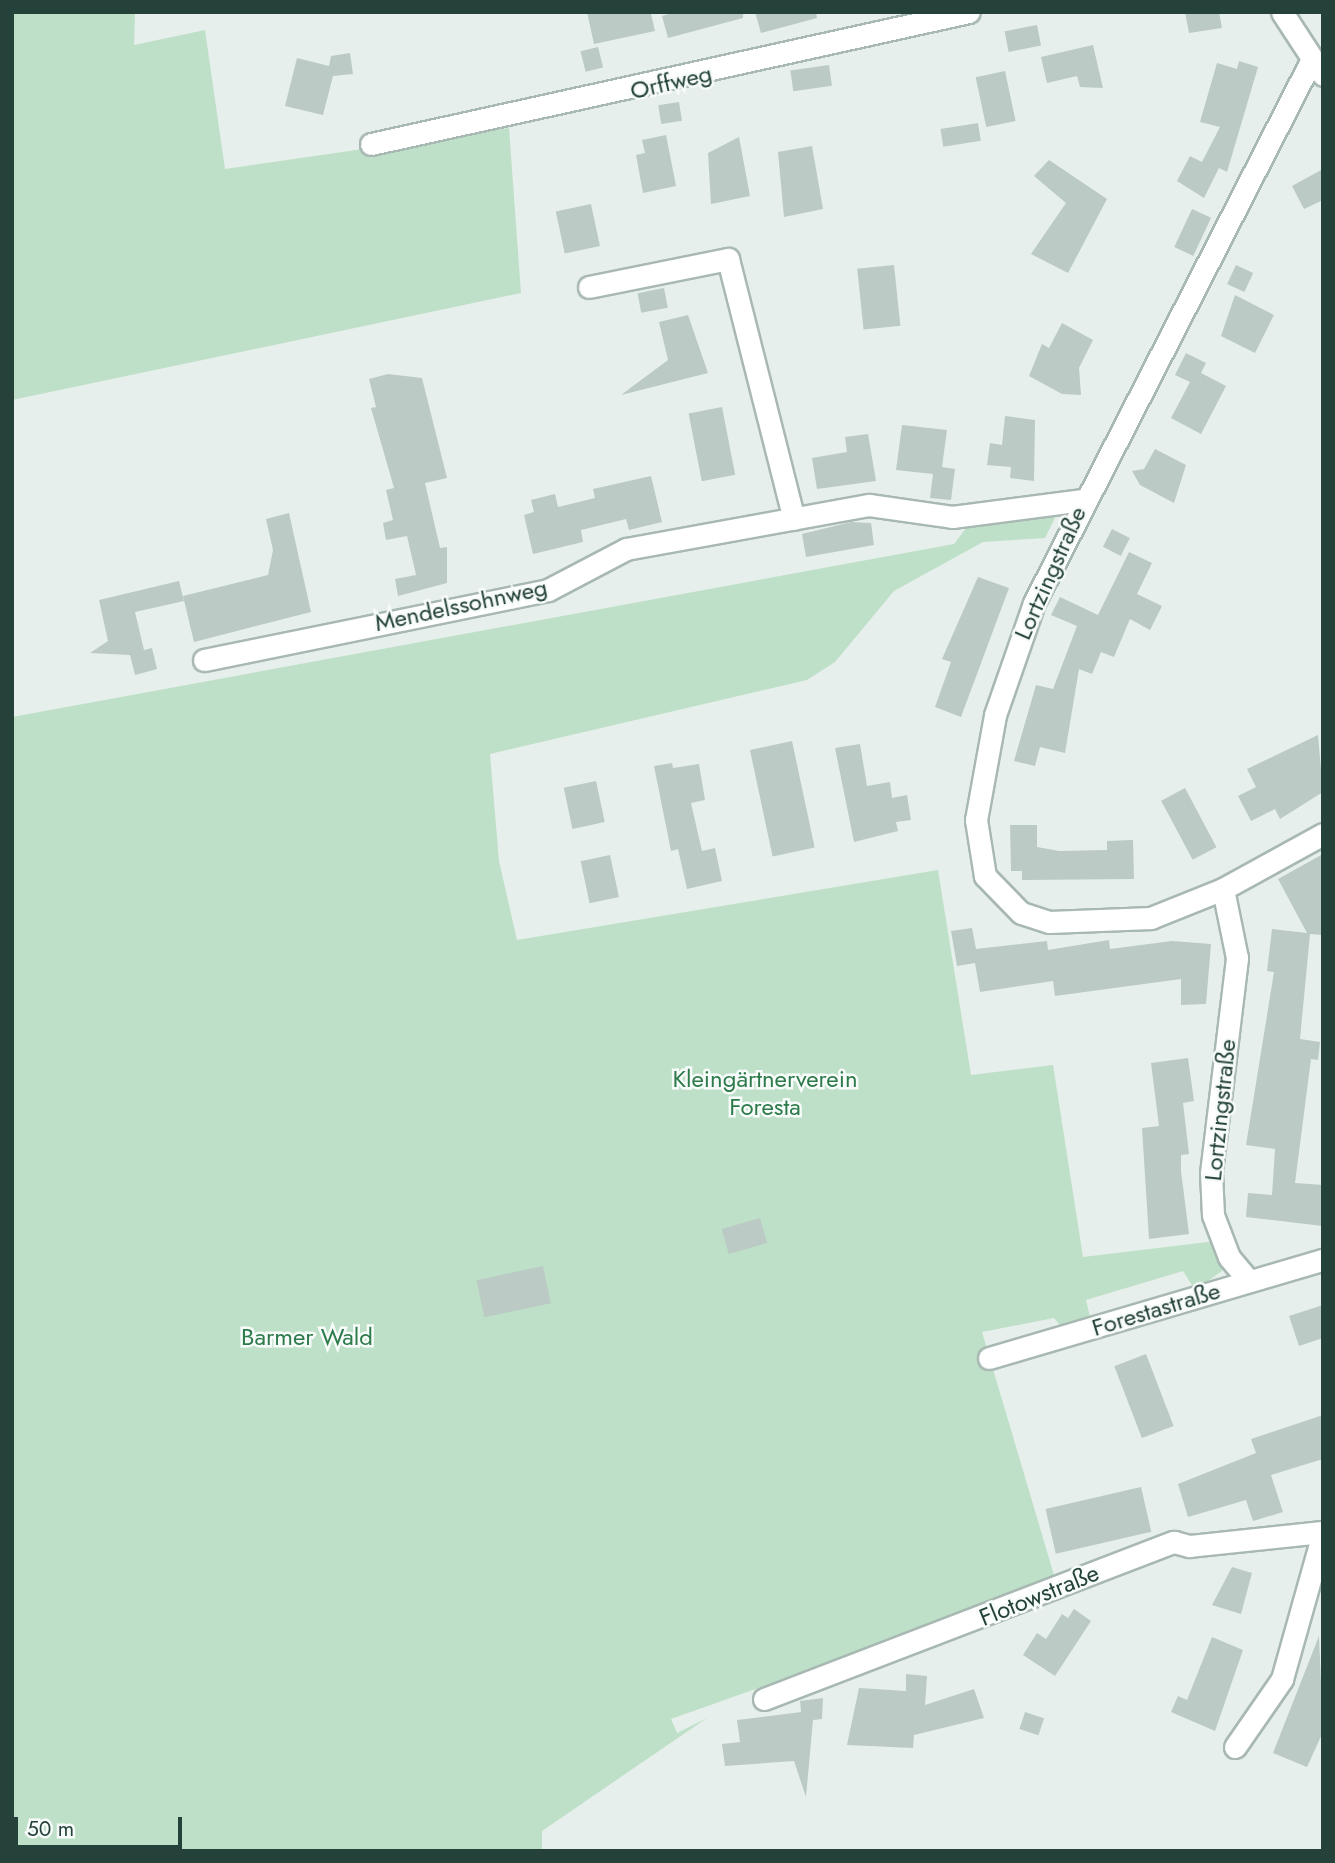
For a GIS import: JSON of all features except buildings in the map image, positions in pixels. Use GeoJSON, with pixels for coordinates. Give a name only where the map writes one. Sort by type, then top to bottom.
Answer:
{"type":"FeatureCollection","features":[{"type":"Feature","properties":{"kind":"street","name":"Orffweg"},"geometry":{"type":"LineString","coordinates":[[371,145],[969,12]]}},
{"type":"Feature","properties":{"kind":"street"},"geometry":{"type":"LineString","coordinates":[[1283,12],[1317,67]]}},
{"type":"Feature","properties":{"kind":"street","name":"Lortzingstraße"},"geometry":{"type":"LineString","coordinates":[[1317,67],[1083,500],[1034,603],[995,715],[976,820],[985,876],[1021,913],[1049,922],[1151,918],[1223,889],[1323,834]]}},
{"type":"Feature","properties":{"kind":"street"},"geometry":{"type":"LineString","coordinates":[[589,287],[728,259],[794,519]]}},
{"type":"Feature","properties":{"kind":"street","name":"Mendelssohnweg"},"geometry":{"type":"LineString","coordinates":[[204,660],[548,590],[626,549],[869,505],[952,517],[1083,500]]}},
{"type":"Feature","properties":{"kind":"street","name":"Lortzingstraße"},"geometry":{"type":"LineString","coordinates":[[1223,889],[1237,958],[1211,1173],[1213,1215],[1229,1257],[1249,1281]]}},
{"type":"Feature","properties":{"kind":"street","name":"Forestastraße"},"geometry":{"type":"LineString","coordinates":[[989,1358],[1323,1260]]}},
{"type":"Feature","properties":{"kind":"street","name":"Flotowstraße"},"geometry":{"type":"LineString","coordinates":[[764,1699],[1174,1542],[1323,1533],[1282,1679],[1235,1747]]}},
{"type":"Feature","properties":{"kind":"green space"},"geometry":{"type":"Polygon","coordinates":[[[12,12],[135,12],[134,45],[205,30],[225,169],[509,128],[521,293],[12,400],[12,12]]]}},
{"type":"Feature","properties":{"kind":"green space","name":"Barmer Wald"},"geometry":{"type":"Polygon","coordinates":[[[1059,510],[1045,538],[983,542],[894,591],[835,662],[807,680],[490,754],[499,861],[517,940],[938,870],[971,1075],[1053,1065],[1083,1257],[1216,1241],[1222,1271],[1195,1290],[1183,1271],[1086,1300],[1091,1321],[1064,1330],[1054,1318],[982,1332],[1056,1582],[671,1719],[677,1733],[707,1718],[542,1831],[542,1851],[12,1851],[12,717],[954,544],[970,523],[1059,510]]]}},
{"type":"Feature","properties":{"kind":"park label","name":"Kleingärtnerverein Foresta"},"geometry":{"type":"Point","coordinates":[765,1093]}}]}
